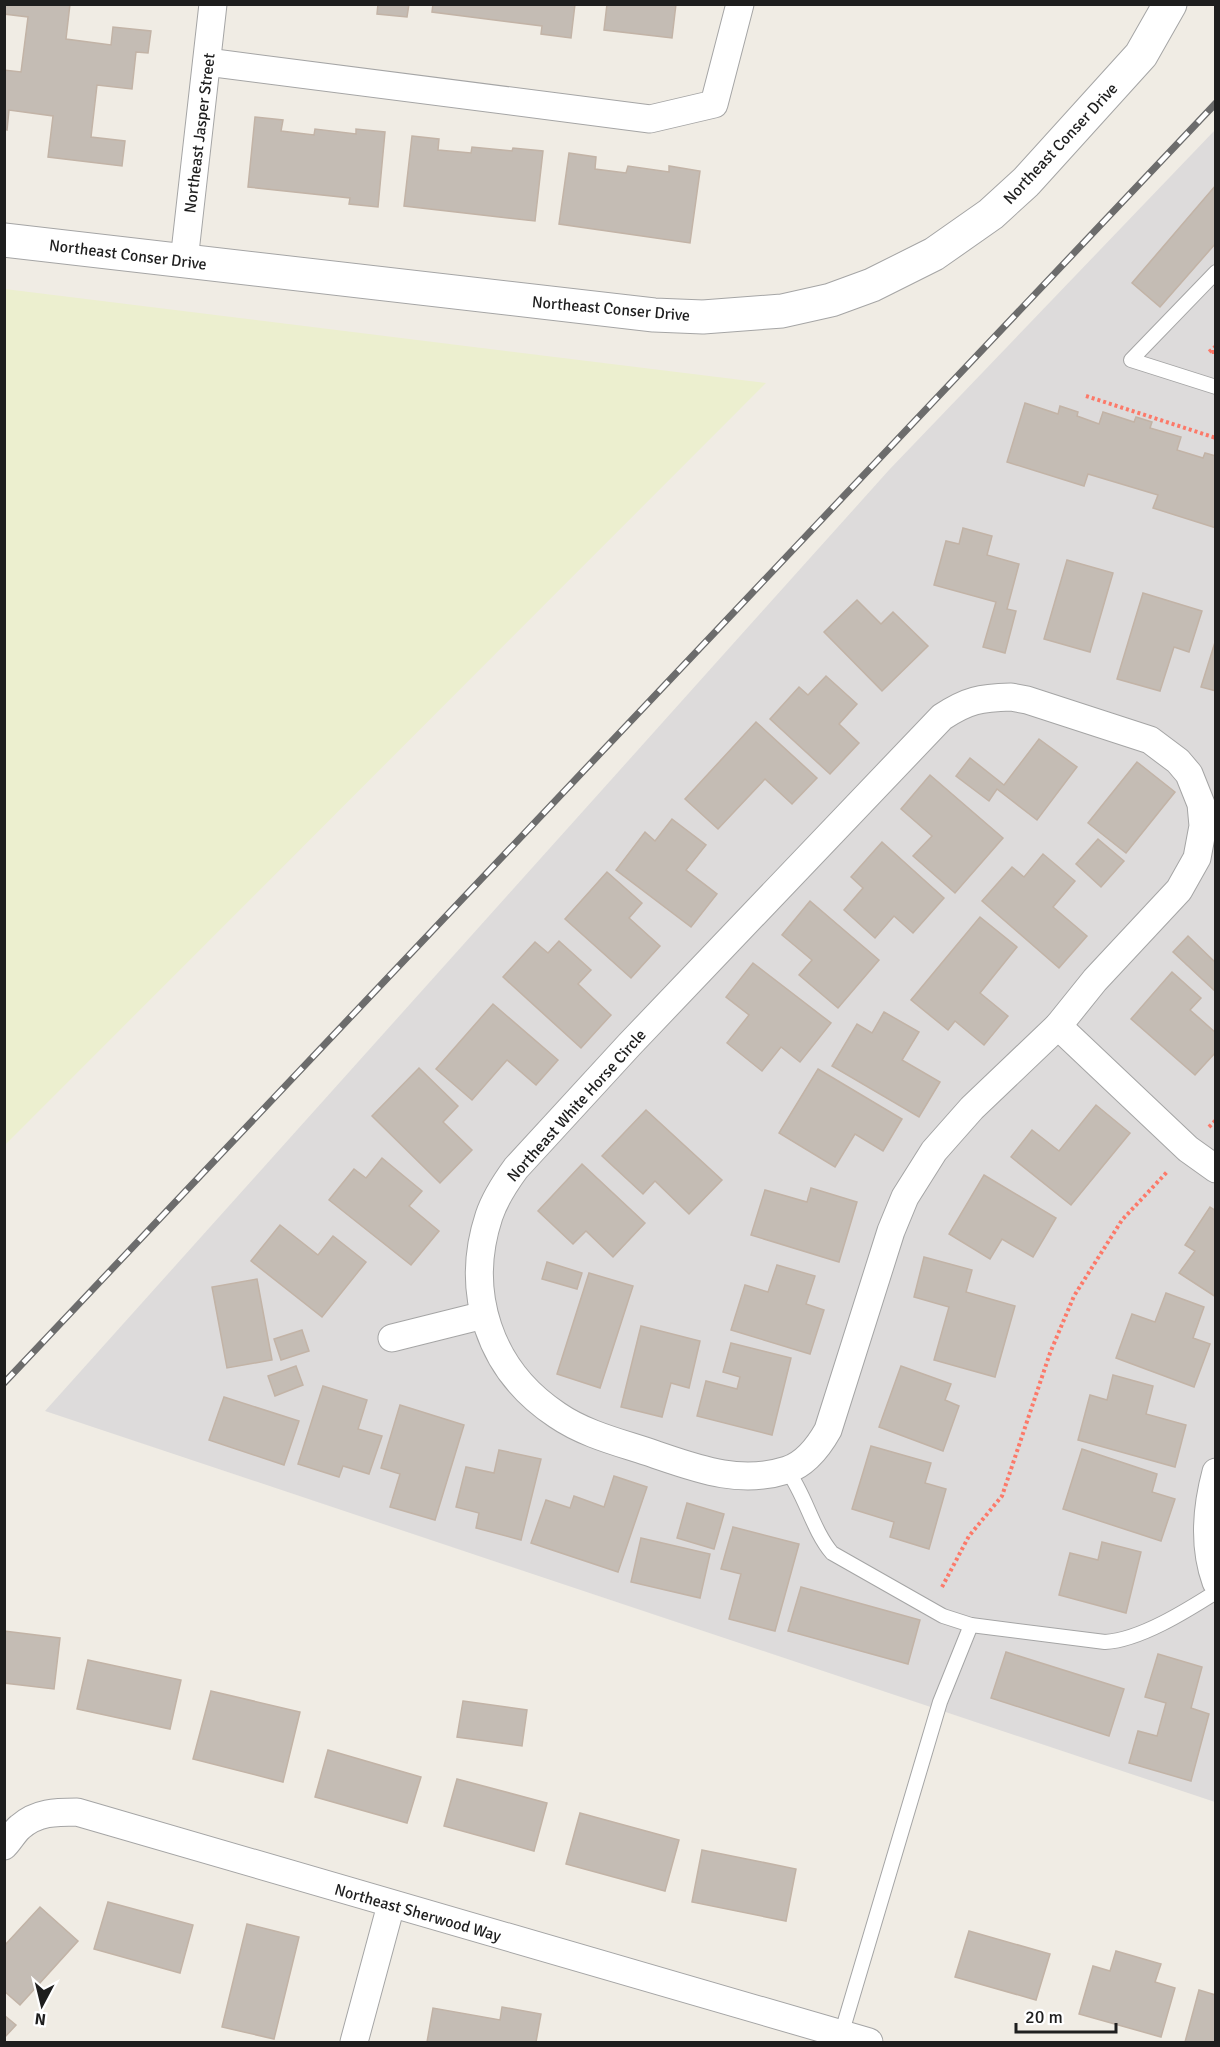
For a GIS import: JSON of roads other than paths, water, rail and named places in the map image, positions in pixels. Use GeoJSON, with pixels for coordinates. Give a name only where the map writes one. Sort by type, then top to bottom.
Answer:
{"type":"FeatureCollection","features":[{"type":"Feature","properties":{"kind":"street","name":"Northeast Jasper Street"},"geometry":{"type":"LineString","coordinates":[[184,261],[213,4]]}},
{"type":"Feature","properties":{"kind":"street"},"geometry":{"type":"LineString","coordinates":[[207,62],[650,119],[714,104],[740,4]]}},
{"type":"Feature","properties":{"kind":"street","name":"Northeast Conser Drive"},"geometry":{"type":"LineString","coordinates":[[4,240],[654,315],[703,317],[782,311],[831,300],[872,285],[934,254],[991,214],[1026,182],[1141,55],[1170,4]]}},
{"type":"Feature","properties":{"kind":"street","name":"Northeast White Horse Circle"},"geometry":{"type":"LineString","coordinates":[[1011,697],[1027,700],[1150,740],[1178,761],[1189,774],[1201,804],[1203,826],[1197,858],[1179,890],[1095,980],[1058,1026],[972,1108],[934,1151],[905,1197],[891,1231],[828,1430],[818,1447],[796,1466],[755,1477],[729,1476],[701,1470],[583,1430],[557,1416],[527,1390],[506,1365],[493,1341],[484,1315],[479,1288],[480,1259],[489,1215],[501,1190],[516,1168],[630,1044],[790,879],[942,717],[959,706],[979,698],[1011,697]]}},
{"type":"Feature","properties":{"kind":"street"},"geometry":{"type":"LineString","coordinates":[[1058,1026],[1188,1149],[1215,1169]]}},
{"type":"Feature","properties":{"kind":"street"},"geometry":{"type":"LineString","coordinates":[[392,1338],[484,1315]]}},
{"type":"Feature","properties":{"kind":"street"},"geometry":{"type":"LineString","coordinates":[[1215,1472],[1206,1529],[1210,1566],[1215,1582]]}},
{"type":"Feature","properties":{"kind":"street","name":"Northeast Sherwood Way"},"geometry":{"type":"LineString","coordinates":[[4,1846],[19,1828],[34,1818],[50,1812],[76,1812],[162,1838],[217,1851],[840,2039],[869,2043]]}},
{"type":"Feature","properties":{"kind":"street"},"geometry":{"type":"LineString","coordinates":[[354,2043],[392,1905]]}},
{"type":"Feature","properties":{"kind":"lane"},"geometry":{"type":"LineString","coordinates":[[1215,272],[1131,360],[1215,387]]}},
{"type":"Feature","properties":{"kind":"lane"},"geometry":{"type":"LineString","coordinates":[[787,1470],[798,1485],[824,1543],[832,1553],[943,1616],[971,1625],[1105,1642],[1121,1641],[1183,1612],[1215,1592]]}},
{"type":"Feature","properties":{"kind":"lane"},"geometry":{"type":"LineString","coordinates":[[840,2039],[940,1702],[971,1625]]}},
{"type":"Feature","properties":{"kind":"railway"},"geometry":{"type":"LineString","coordinates":[[4,1383],[1216,103]]}}]}
